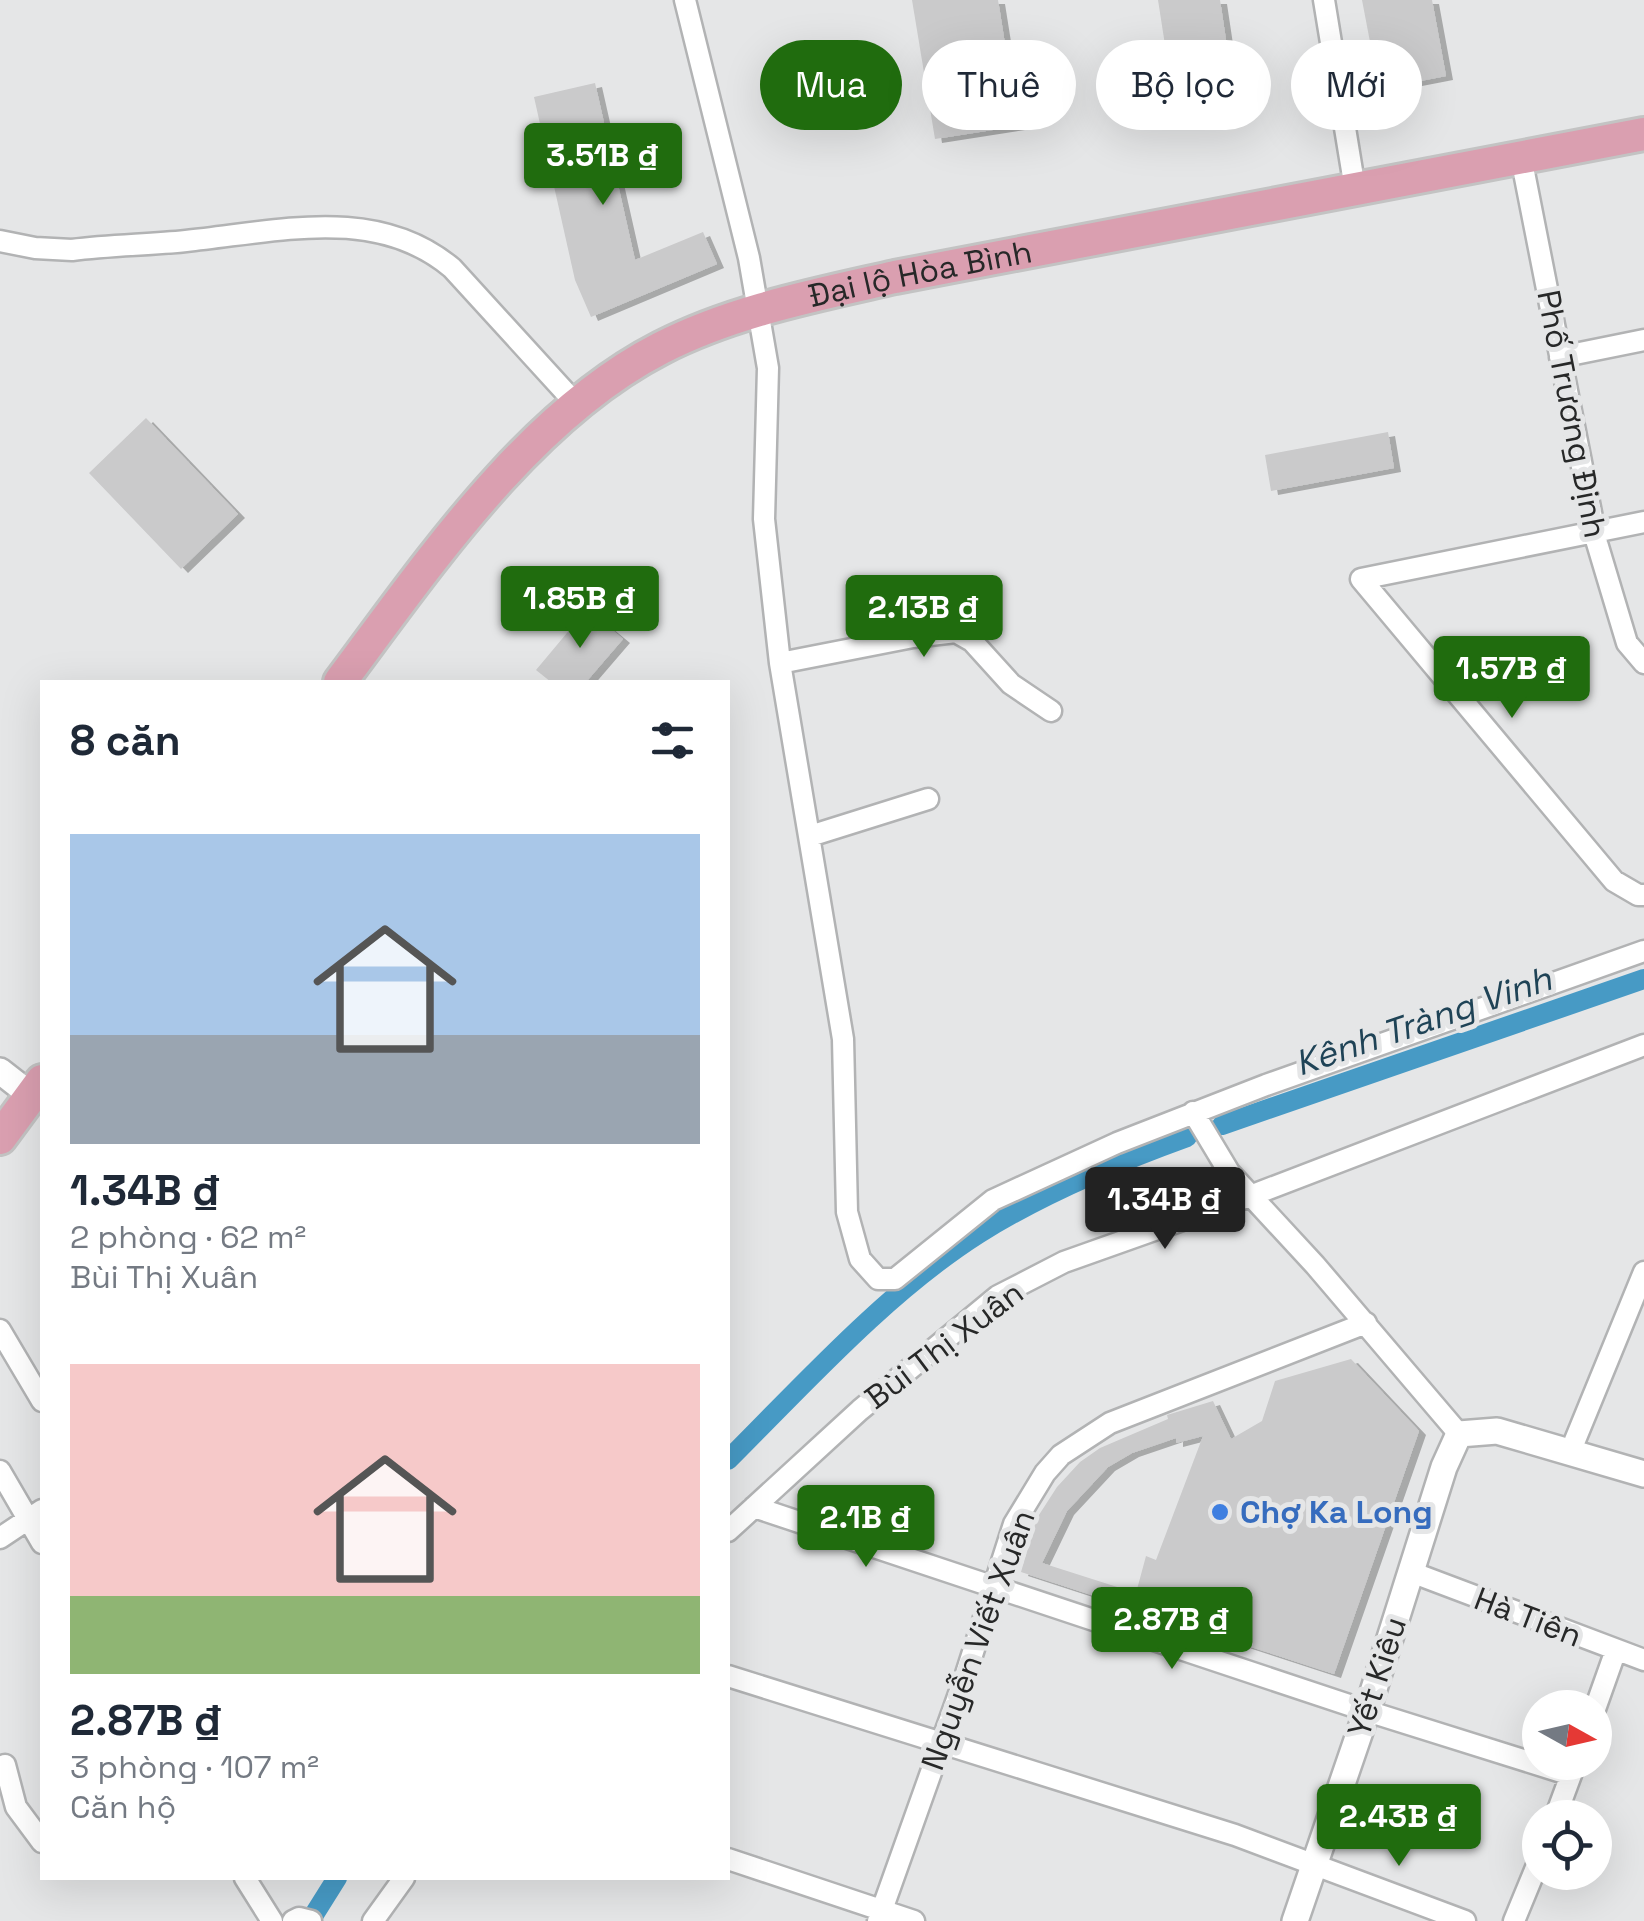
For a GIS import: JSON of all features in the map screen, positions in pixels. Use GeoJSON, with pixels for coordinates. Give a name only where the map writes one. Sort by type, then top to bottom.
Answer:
{"type":"FeatureCollection","features":[{"type":"Feature","properties":{"kind":"highway","name":"Đại lộ Hòa Bình"},"geometry":{"type":"LineString","coordinates":[[342,680],[449,537],[510,468],[578,406],[658,349],[722,322],[895,277],[1644,134]]}},
{"type":"Feature","properties":{"kind":"highway"},"geometry":{"type":"LineString","coordinates":[[0,1138],[37,1089]]}},
{"type":"Feature","properties":{"kind":"street"},"geometry":{"type":"LineString","coordinates":[[685,0],[760,312],[768,368],[764,519],[780,664],[842,1039],[846,1212],[860,1258],[878,1279],[886,1281],[902,1274],[993,1200],[1101,1150],[1193,1112],[1644,950]]}},
{"type":"Feature","properties":{"kind":"street"},"geometry":{"type":"LineString","coordinates":[[1324,0],[1355,190]]}},
{"type":"Feature","properties":{"kind":"street","name":"Phố Trương Định"},"geometry":{"type":"LineString","coordinates":[[1521,158],[1595,532],[1627,643],[1644,662]]}},
{"type":"Feature","properties":{"kind":"street"},"geometry":{"type":"LineString","coordinates":[[0,240],[35,248],[72,250],[314,227],[370,229],[398,235],[432,252],[452,268],[578,406]]}},
{"type":"Feature","properties":{"kind":"street"},"geometry":{"type":"LineString","coordinates":[[1560,356],[1644,340]]}},
{"type":"Feature","properties":{"kind":"street"},"geometry":{"type":"LineString","coordinates":[[1641,895],[1614,882],[1361,579],[1644,522]]}},
{"type":"Feature","properties":{"kind":"street"},"geometry":{"type":"LineString","coordinates":[[780,664],[956,632],[972,640],[1011,684],[1051,711]]}},
{"type":"Feature","properties":{"kind":"street"},"geometry":{"type":"LineString","coordinates":[[810,836],[928,799]]}},
{"type":"Feature","properties":{"kind":"street","name":"Bùi Thị Xuân"},"geometry":{"type":"LineString","coordinates":[[730,1529],[860,1410],[998,1296],[1064,1262],[1250,1196],[1644,1045]]}},
{"type":"Feature","properties":{"kind":"street"},"geometry":{"type":"LineString","coordinates":[[0,1070],[37,1089]]}},
{"type":"Feature","properties":{"kind":"street"},"geometry":{"type":"LineString","coordinates":[[1193,1112],[1210,1144],[1250,1196],[1366,1323],[1459,1434],[1498,1431],[1644,1474]]}},
{"type":"Feature","properties":{"kind":"street"},"geometry":{"type":"LineString","coordinates":[[1571,1450],[1644,1272]]}},
{"type":"Feature","properties":{"kind":"street","name":"Nguyễn Viết Xuân"},"geometry":{"type":"LineString","coordinates":[[880,1916],[1014,1524],[1044,1474],[1082,1439],[1142,1409],[1366,1323]]}},
{"type":"Feature","properties":{"kind":"street"},"geometry":{"type":"LineString","coordinates":[[0,1330],[40,1398]]}},
{"type":"Feature","properties":{"kind":"street","name":"Yết Kiêu"},"geometry":{"type":"LineString","coordinates":[[1296,1921],[1444,1467],[1459,1434]]}},
{"type":"Feature","properties":{"kind":"street"},"geometry":{"type":"LineString","coordinates":[[0,1471],[35,1514],[0,1538]]}},
{"type":"Feature","properties":{"kind":"street"},"geometry":{"type":"LineString","coordinates":[[754,1507],[1367,1711],[1522,1754]]}},
{"type":"Feature","properties":{"kind":"street","name":"Hà Tiên"},"geometry":{"type":"LineString","coordinates":[[1412,1572],[1644,1660]]}},
{"type":"Feature","properties":{"kind":"street"},"geometry":{"type":"LineString","coordinates":[[1602,1690],[1616,1650]]}},
{"type":"Feature","properties":{"kind":"street"},"geometry":{"type":"LineString","coordinates":[[730,1677],[1135,1803],[1316,1864],[1465,1921]]}},
{"type":"Feature","properties":{"kind":"street"},"geometry":{"type":"LineString","coordinates":[[5,1765],[16,1808],[40,1839]]}},
{"type":"Feature","properties":{"kind":"street"},"geometry":{"type":"LineString","coordinates":[[730,1860],[880,1916],[914,1921]]}},
{"type":"Feature","properties":{"kind":"street"},"geometry":{"type":"LineString","coordinates":[[246,1880],[272,1921]]}},
{"type":"Feature","properties":{"kind":"street"},"geometry":{"type":"LineString","coordinates":[[373,1921],[403,1880]]}},
{"type":"Feature","properties":{"kind":"street"},"geometry":{"type":"LineString","coordinates":[[1514,1921],[1527,1890]]}},
{"type":"Feature","properties":{"kind":"building"},"geometry":{"type":"Polygon","coordinates":[[[912,0],[998,0],[1004,40],[922,40],[922,60],[912,0]]]}},
{"type":"Feature","properties":{"kind":"building"},"geometry":{"type":"Polygon","coordinates":[[[1158,0],[1220,0],[1226,40],[1164,40],[1158,0]]]}},
{"type":"Feature","properties":{"kind":"building"},"geometry":{"type":"Polygon","coordinates":[[[1362,0],[1432,0],[1446,76],[1422,81],[1422,40],[1370,40],[1362,0]]]}},
{"type":"Feature","properties":{"kind":"building"},"geometry":{"type":"Polygon","coordinates":[[[595,83],[635,260],[703,232],[717,264],[591,317],[575,280],[534,97],[595,83]]]}},
{"type":"Feature","properties":{"kind":"building"},"geometry":{"type":"Polygon","coordinates":[[[934,130],[992,130],[935,139],[934,130]]]}},
{"type":"Feature","properties":{"kind":"building"},"geometry":{"type":"Polygon","coordinates":[[[146,418],[238,514],[181,569],[89,473],[146,418]]]}},
{"type":"Feature","properties":{"kind":"building"},"geometry":{"type":"Polygon","coordinates":[[[1388,432],[1394,468],[1271,491],[1265,455],[1388,432]]]}},
{"type":"Feature","properties":{"kind":"building"},"geometry":{"type":"Polygon","coordinates":[[[587,609],[623,639],[588,680],[548,680],[536,670],[587,609]]]}},
{"type":"Feature","properties":{"kind":"building","name":"Chợ Ka Long"},"geometry":{"type":"Polygon","coordinates":[[[1351,1359],[1419,1431],[1334,1674],[1021,1572],[1037,1518],[1057,1487],[1080,1462],[1100,1448],[1168,1419],[1167,1415],[1213,1401],[1231,1439],[1262,1421],[1275,1381],[1351,1359]],[[1203,1436],[1176,1443],[1176,1438],[1132,1453],[1108,1467],[1067,1511],[1042,1563],[1136,1593],[1146,1556],[1156,1560],[1203,1436]]]}},
{"type":"Feature","properties":{"kind":"waterway","name":"Kênh Tràng Vinh"},"geometry":{"type":"LineString","coordinates":[[1222,1125],[1644,979]]}},
{"type":"Feature","properties":{"kind":"waterway","name":"Kênh Tràng Vinh"},"geometry":{"type":"LineString","coordinates":[[730,1458],[847,1340],[944,1257],[1054,1192],[1187,1137]]}},
{"type":"Feature","properties":{"kind":"waterway","name":"Kênh Tràng Vinh"},"geometry":{"type":"LineString","coordinates":[[310,1921],[336,1880]]}},
{"type":"Feature","properties":{"kind":"place","name":"Chợ Ka Long"},"geometry":{"type":"Point","coordinates":[1220,1512]}}]}
